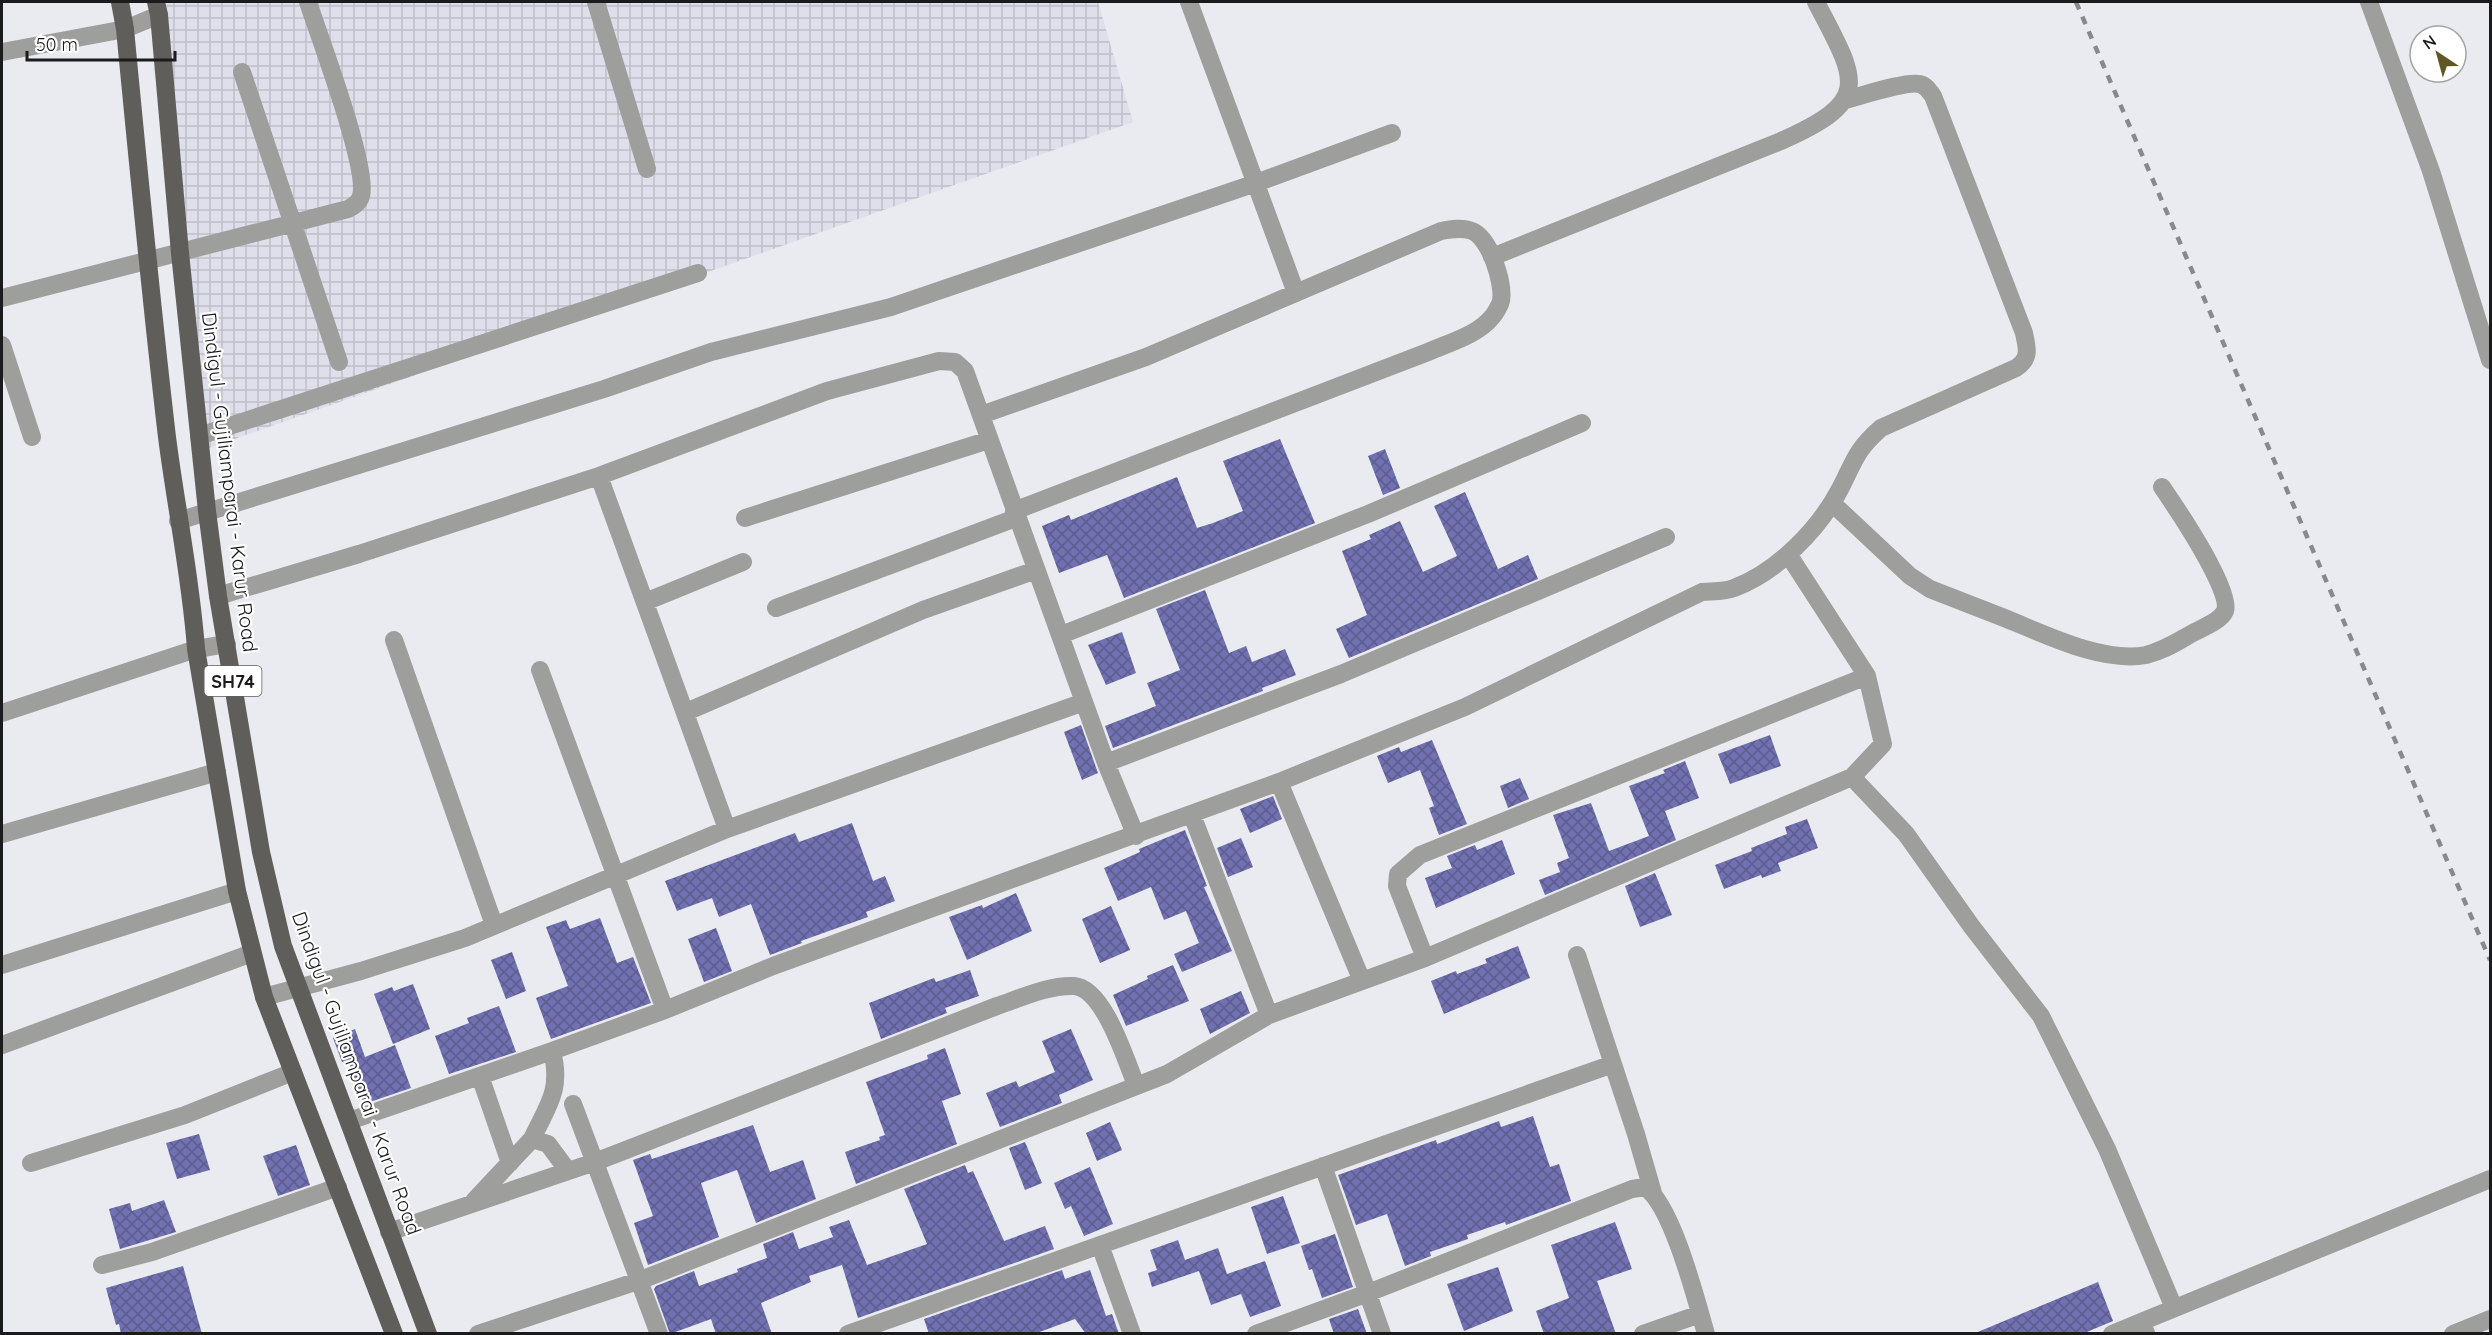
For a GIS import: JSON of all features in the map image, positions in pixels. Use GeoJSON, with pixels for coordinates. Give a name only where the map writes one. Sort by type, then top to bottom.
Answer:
{"type":"FeatureCollection","features":[{"type":"Feature","properties":{"kind":"main road"},"geometry":{"type":"LineString","coordinates":[[120,2],[125,29]]}},
{"type":"Feature","properties":{"kind":"main road","name":"Dindigul - Gujiliamparai - Karur Road"},"geometry":{"type":"LineString","coordinates":[[157,8],[207,511],[218,596],[261,852],[284,946],[325,1062],[428,1334]]}},
{"type":"Feature","properties":{"kind":"main road","name":"SH74"},"geometry":{"type":"LineString","coordinates":[[125,29],[147,260],[178,520],[193,610],[196,649],[237,891],[264,998],[394,1334]]}},
{"type":"Feature","properties":{"kind":"street"},"geometry":{"type":"LineString","coordinates":[[2,298],[293,225],[348,209],[356,204],[361,196],[361,181],[353,141],[308,2]]}},
{"type":"Feature","properties":{"kind":"street"},"geometry":{"type":"LineString","coordinates":[[596,2],[647,169]]}},
{"type":"Feature","properties":{"kind":"street"},"geometry":{"type":"LineString","coordinates":[[1189,2],[1296,293]]}},
{"type":"Feature","properties":{"kind":"street"},"geometry":{"type":"LineString","coordinates":[[1816,2],[1847,63],[1850,89],[1845,100]]}},
{"type":"Feature","properties":{"kind":"street"},"geometry":{"type":"LineString","coordinates":[[2369,2],[2431,171],[2490,360]]}},
{"type":"Feature","properties":{"kind":"street"},"geometry":{"type":"LineString","coordinates":[[2,52],[125,29],[157,8]]}},
{"type":"Feature","properties":{"kind":"street"},"geometry":{"type":"LineString","coordinates":[[242,72],[339,362]]}},
{"type":"Feature","properties":{"kind":"street"},"geometry":{"type":"LineString","coordinates":[[349,1121],[552,1052],[665,1010],[773,966],[1136,836],[1279,782],[1465,708],[1702,592],[1733,589],[1788,554],[1814,529],[1832,503],[1863,444],[1881,428],[2016,368],[2024,362],[2028,353],[2024,333],[1933,96],[1926,87],[1920,84],[1908,84],[1845,100],[1811,128],[1492,257]]}},
{"type":"Feature","properties":{"kind":"street"},"geometry":{"type":"LineString","coordinates":[[178,520],[593,393],[711,352],[891,307],[1256,183],[1392,133]]}},
{"type":"Feature","properties":{"kind":"street"},"geometry":{"type":"LineString","coordinates":[[776,608],[1428,352],[1476,330],[1492,318],[1501,302],[1500,285],[1492,257],[1482,237],[1472,230],[1449,230],[1146,357],[981,415]]}},
{"type":"Feature","properties":{"kind":"street"},"geometry":{"type":"LineString","coordinates":[[199,436],[698,273]]}},
{"type":"Feature","properties":{"kind":"street"},"geometry":{"type":"LineString","coordinates":[[2,345],[32,437]]}},
{"type":"Feature","properties":{"kind":"street"},"geometry":{"type":"LineString","coordinates":[[218,596],[359,554],[599,476],[827,391],[939,361],[955,362],[965,371],[1106,763],[1136,836]]}},
{"type":"Feature","properties":{"kind":"street"},"geometry":{"type":"LineString","coordinates":[[1061,635],[1368,514],[1582,423]]}},
{"type":"Feature","properties":{"kind":"street"},"geometry":{"type":"LineString","coordinates":[[745,518],[989,440]]}},
{"type":"Feature","properties":{"kind":"street"},"geometry":{"type":"LineString","coordinates":[[599,476],[728,829]]}},
{"type":"Feature","properties":{"kind":"street"},"geometry":{"type":"LineString","coordinates":[[1832,503],[1910,576],[1930,589],[2072,646],[2116,654],[2145,655],[2169,647],[2218,619],[2226,609],[2211,567],[2194,535],[2162,487]]}},
{"type":"Feature","properties":{"kind":"street"},"geometry":{"type":"LineString","coordinates":[[1106,763],[1341,674],[1666,537]]}},
{"type":"Feature","properties":{"kind":"street"},"geometry":{"type":"LineString","coordinates":[[478,1334],[641,1280],[1167,1074],[1269,1015],[1425,958],[1852,777],[1883,744],[1867,676],[1788,554]]}},
{"type":"Feature","properties":{"kind":"street"},"geometry":{"type":"LineString","coordinates":[[645,602],[743,562]]}},
{"type":"Feature","properties":{"kind":"street"},"geometry":{"type":"LineString","coordinates":[[686,712],[923,610],[1036,570]]}},
{"type":"Feature","properties":{"kind":"street"},"geometry":{"type":"LineString","coordinates":[[394,640],[494,925]]}},
{"type":"Feature","properties":{"kind":"street"},"geometry":{"type":"LineString","coordinates":[[2,713],[196,649],[227,644]]}},
{"type":"Feature","properties":{"kind":"street"},"geometry":{"type":"LineString","coordinates":[[540,670],[665,1010]]}},
{"type":"Feature","properties":{"kind":"street"},"geometry":{"type":"LineString","coordinates":[[1425,958],[1397,885],[1398,874],[1420,855],[1867,676]]}},
{"type":"Feature","properties":{"kind":"street"},"geometry":{"type":"LineString","coordinates":[[264,998],[465,938],[728,829],[1084,702]]}},
{"type":"Feature","properties":{"kind":"street"},"geometry":{"type":"LineString","coordinates":[[2,834],[218,772]]}},
{"type":"Feature","properties":{"kind":"street"},"geometry":{"type":"LineString","coordinates":[[1852,777],[1906,834],[1972,927],[2041,1016],[2107,1149],[2174,1308]]}},
{"type":"Feature","properties":{"kind":"street"},"geometry":{"type":"LineString","coordinates":[[1279,782],[1362,981]]}},
{"type":"Feature","properties":{"kind":"street"},"geometry":{"type":"LineString","coordinates":[[1192,815],[1269,1015]]}},
{"type":"Feature","properties":{"kind":"street"},"geometry":{"type":"LineString","coordinates":[[2,965],[237,891]]}},
{"type":"Feature","properties":{"kind":"street"},"geometry":{"type":"LineString","coordinates":[[2,1045],[252,953]]}},
{"type":"Feature","properties":{"kind":"street"},"geometry":{"type":"LineString","coordinates":[[1577,956],[1636,1134],[1653,1193],[1672,1230],[1706,1334]]}},
{"type":"Feature","properties":{"kind":"street"},"geometry":{"type":"LineString","coordinates":[[389,1232],[568,1171],[997,1006],[1053,987],[1076,986],[1088,991],[1103,1010],[1136,1085]]}},
{"type":"Feature","properties":{"kind":"street"},"geometry":{"type":"LineString","coordinates":[[471,1204],[532,1139],[554,1093],[557,1071],[552,1052]]}},
{"type":"Feature","properties":{"kind":"street"},"geometry":{"type":"LineString","coordinates":[[848,1334],[875,1329],[1100,1245],[1613,1064]]}},
{"type":"Feature","properties":{"kind":"street"},"geometry":{"type":"LineString","coordinates":[[31,1163],[185,1114],[292,1072]]}},
{"type":"Feature","properties":{"kind":"street"},"geometry":{"type":"LineString","coordinates":[[480,1076],[510,1163]]}},
{"type":"Feature","properties":{"kind":"street"},"geometry":{"type":"LineString","coordinates":[[573,1104],[660,1334]]}},
{"type":"Feature","properties":{"kind":"street"},"geometry":{"type":"LineString","coordinates":[[532,1139],[548,1144],[568,1171]]}},
{"type":"Feature","properties":{"kind":"street"},"geometry":{"type":"LineString","coordinates":[[1323,1166],[1382,1334]]}},
{"type":"Feature","properties":{"kind":"street"},"geometry":{"type":"LineString","coordinates":[[2112,1334],[2144,1328],[2174,1308],[2490,1179]]}},
{"type":"Feature","properties":{"kind":"street"},"geometry":{"type":"LineString","coordinates":[[102,1265],[152,1252],[338,1187]]}},
{"type":"Feature","properties":{"kind":"street"},"geometry":{"type":"LineString","coordinates":[[1256,1334],[1368,1293],[1632,1189],[1645,1187],[1653,1193]]}},
{"type":"Feature","properties":{"kind":"street"},"geometry":{"type":"LineString","coordinates":[[1100,1245],[1132,1334]]}},
{"type":"Feature","properties":{"kind":"street"},"geometry":{"type":"LineString","coordinates":[[1643,1334],[1700,1314]]}},
{"type":"Feature","properties":{"kind":"street"},"geometry":{"type":"LineString","coordinates":[[2453,1334],[2490,1319]]}},
{"type":"Feature","properties":{"kind":"shaded area"},"geometry":{"type":"Polygon","coordinates":[[[149,2],[1098,2],[1133,122],[192,454],[161,57],[149,2]]]}},
{"type":"Feature","properties":{"kind":"building"},"geometry":{"type":"Polygon","coordinates":[[[1280,439],[1315,523],[1124,598],[1107,555],[1059,573],[1042,526],[1069,515],[1071,520],[1177,477],[1197,528],[1213,523],[1243,511],[1223,461],[1280,439]]]}},
{"type":"Feature","properties":{"kind":"building"},"geometry":{"type":"Polygon","coordinates":[[[1385,449],[1400,488],[1383,495],[1368,456],[1385,449]]]}},
{"type":"Feature","properties":{"kind":"building"},"geometry":{"type":"Polygon","coordinates":[[[1465,492],[1498,569],[1528,555],[1538,579],[1349,658],[1336,629],[1367,615],[1342,551],[1371,539],[1369,535],[1400,521],[1423,572],[1457,556],[1434,506],[1465,492]]]}},
{"type":"Feature","properties":{"kind":"building"},"geometry":{"type":"Polygon","coordinates":[[[1205,590],[1229,653],[1246,646],[1252,662],[1285,649],[1296,675],[1262,688],[1263,691],[1113,748],[1105,726],[1156,706],[1147,683],[1180,670],[1156,609],[1205,590]]]}},
{"type":"Feature","properties":{"kind":"building"},"geometry":{"type":"Polygon","coordinates":[[[1122,632],[1136,673],[1106,685],[1088,645],[1122,632]]]}},
{"type":"Feature","properties":{"kind":"building"},"geometry":{"type":"Polygon","coordinates":[[[1081,725],[1098,773],[1082,780],[1064,732],[1081,725]]]}},
{"type":"Feature","properties":{"kind":"building"},"geometry":{"type":"Polygon","coordinates":[[[1770,735],[1781,766],[1730,784],[1718,754],[1770,735]]]}},
{"type":"Feature","properties":{"kind":"building"},"geometry":{"type":"Polygon","coordinates":[[[1432,740],[1467,824],[1439,835],[1429,808],[1434,806],[1420,770],[1388,783],[1377,756],[1399,747],[1401,752],[1432,740]]]}},
{"type":"Feature","properties":{"kind":"building"},"geometry":{"type":"Polygon","coordinates":[[[1685,761],[1699,798],[1665,811],[1676,840],[1545,895],[1539,880],[1560,872],[1557,863],[1569,858],[1553,815],[1591,803],[1609,851],[1649,836],[1629,786],[1665,773],[1663,770],[1685,761]]]}},
{"type":"Feature","properties":{"kind":"building"},"geometry":{"type":"Polygon","coordinates":[[[1520,778],[1529,799],[1508,808],[1500,786],[1520,778]]]}},
{"type":"Feature","properties":{"kind":"building"},"geometry":{"type":"Polygon","coordinates":[[[1273,796],[1282,819],[1250,833],[1240,809],[1273,796]]]}},
{"type":"Feature","properties":{"kind":"building"},"geometry":{"type":"Polygon","coordinates":[[[1807,819],[1818,848],[1778,863],[1781,871],[1762,878],[1761,875],[1724,889],[1715,865],[1787,834],[1785,827],[1807,819]]]}},
{"type":"Feature","properties":{"kind":"building"},"geometry":{"type":"Polygon","coordinates":[[[852,823],[873,881],[885,876],[895,901],[866,912],[868,917],[801,941],[802,943],[770,955],[751,904],[719,917],[712,898],[677,911],[665,881],[795,833],[799,842],[852,823]]]}},
{"type":"Feature","properties":{"kind":"building"},"geometry":{"type":"Polygon","coordinates":[[[1185,830],[1207,886],[1204,887],[1232,951],[1182,972],[1174,954],[1199,943],[1186,911],[1164,920],[1151,887],[1118,901],[1104,868],[1140,852],[1139,849],[1185,830]]]}},
{"type":"Feature","properties":{"kind":"building"},"geometry":{"type":"Polygon","coordinates":[[[1241,838],[1253,867],[1228,877],[1217,848],[1241,838]]]}},
{"type":"Feature","properties":{"kind":"building"},"geometry":{"type":"Polygon","coordinates":[[[1502,840],[1515,874],[1436,908],[1425,878],[1452,868],[1447,856],[1475,845],[1477,850],[1502,840]]]}},
{"type":"Feature","properties":{"kind":"building"},"geometry":{"type":"Polygon","coordinates":[[[1655,873],[1672,915],[1640,927],[1625,886],[1655,873]]]}},
{"type":"Feature","properties":{"kind":"building"},"geometry":{"type":"Polygon","coordinates":[[[1016,893],[1032,931],[967,960],[949,917],[982,905],[983,908],[1016,893]]]}},
{"type":"Feature","properties":{"kind":"building"},"geometry":{"type":"Polygon","coordinates":[[[1111,906],[1130,950],[1100,963],[1082,919],[1111,906]]]}},
{"type":"Feature","properties":{"kind":"building"},"geometry":{"type":"Polygon","coordinates":[[[600,918],[617,963],[633,957],[651,1003],[551,1039],[536,998],[568,986],[546,927],[566,920],[570,929],[600,918]]]}},
{"type":"Feature","properties":{"kind":"building"},"geometry":{"type":"Polygon","coordinates":[[[716,928],[732,971],[704,982],[688,939],[716,928]]]}},
{"type":"Feature","properties":{"kind":"building"},"geometry":{"type":"Polygon","coordinates":[[[1518,946],[1530,978],[1444,1014],[1431,981],[1456,971],[1457,974],[1487,963],[1485,959],[1518,946]]]}},
{"type":"Feature","properties":{"kind":"building"},"geometry":{"type":"Polygon","coordinates":[[[512,952],[526,991],[506,999],[491,960],[512,952]]]}},
{"type":"Feature","properties":{"kind":"building"},"geometry":{"type":"Polygon","coordinates":[[[1173,965],[1189,1001],[1126,1026],[1113,995],[1173,965]]]}},
{"type":"Feature","properties":{"kind":"building"},"geometry":{"type":"Polygon","coordinates":[[[970,970],[979,996],[945,1008],[947,1013],[881,1039],[869,1003],[934,978],[936,982],[970,970]]]}},
{"type":"Feature","properties":{"kind":"building"},"geometry":{"type":"Polygon","coordinates":[[[413,984],[430,1029],[393,1044],[374,994],[392,987],[394,991],[413,984]]]}},
{"type":"Feature","properties":{"kind":"building"},"geometry":{"type":"Polygon","coordinates":[[[1241,991],[1250,1013],[1210,1034],[1200,1009],[1241,991]]]}},
{"type":"Feature","properties":{"kind":"building"},"geometry":{"type":"Polygon","coordinates":[[[499,1006],[516,1052],[449,1074],[435,1036],[469,1023],[467,1018],[499,1006]]]}},
{"type":"Feature","properties":{"kind":"building"},"geometry":{"type":"Polygon","coordinates":[[[355,1029],[365,1057],[395,1045],[411,1088],[364,1104],[348,1060],[342,1062],[333,1038],[355,1029]]]}},
{"type":"Feature","properties":{"kind":"building"},"geometry":{"type":"Polygon","coordinates":[[[1071,1029],[1093,1080],[1059,1095],[1062,1103],[1000,1127],[986,1093],[1016,1081],[1019,1087],[1055,1072],[1042,1041],[1071,1029]]]}},
{"type":"Feature","properties":{"kind":"building"},"geometry":{"type":"Polygon","coordinates":[[[945,1048],[961,1094],[942,1101],[957,1144],[856,1184],[845,1152],[880,1140],[879,1137],[885,1135],[866,1082],[928,1059],[927,1055],[945,1048]]]}},
{"type":"Feature","properties":{"kind":"building"},"geometry":{"type":"Polygon","coordinates":[[[1533,1116],[1550,1167],[1559,1164],[1571,1201],[1506,1225],[1505,1222],[1467,1235],[1468,1239],[1430,1252],[1431,1256],[1405,1266],[1387,1214],[1356,1225],[1338,1175],[1436,1140],[1437,1144],[1499,1121],[1501,1127],[1533,1116]]]}},
{"type":"Feature","properties":{"kind":"building"},"geometry":{"type":"Polygon","coordinates":[[[1110,1122],[1122,1150],[1097,1161],[1086,1133],[1110,1122]]]}},
{"type":"Feature","properties":{"kind":"building"},"geometry":{"type":"Polygon","coordinates":[[[753,1125],[770,1172],[803,1160],[816,1199],[756,1223],[737,1170],[701,1183],[719,1237],[648,1265],[634,1223],[653,1216],[633,1160],[650,1154],[652,1159],[753,1125]]]}},
{"type":"Feature","properties":{"kind":"building"},"geometry":{"type":"Polygon","coordinates":[[[199,1134],[210,1170],[177,1179],[166,1143],[199,1134]]]}},
{"type":"Feature","properties":{"kind":"building"},"geometry":{"type":"Polygon","coordinates":[[[1025,1142],[1042,1183],[1025,1190],[1009,1148],[1025,1142]]]}},
{"type":"Feature","properties":{"kind":"building"},"geometry":{"type":"Polygon","coordinates":[[[296,1145],[310,1185],[278,1196],[263,1156],[296,1145]]]}},
{"type":"Feature","properties":{"kind":"building"},"geometry":{"type":"Polygon","coordinates":[[[965,1165],[968,1173],[973,1171],[1004,1241],[1045,1226],[1054,1249],[858,1318],[842,1265],[809,1276],[811,1282],[761,1303],[772,1334],[716,1334],[711,1319],[670,1334],[654,1289],[656,1286],[694,1271],[699,1286],[738,1272],[737,1269],[767,1258],[763,1244],[793,1232],[799,1249],[833,1237],[829,1227],[849,1220],[867,1265],[927,1244],[904,1189],[965,1165]]]}},
{"type":"Feature","properties":{"kind":"building"},"geometry":{"type":"Polygon","coordinates":[[[1090,1167],[1113,1224],[1084,1236],[1071,1206],[1065,1209],[1054,1183],[1090,1167]]]}},
{"type":"Feature","properties":{"kind":"building"},"geometry":{"type":"Polygon","coordinates":[[[1283,1196],[1300,1243],[1267,1254],[1251,1207],[1283,1196]]]}},
{"type":"Feature","properties":{"kind":"building"},"geometry":{"type":"Polygon","coordinates":[[[164,1200],[176,1232],[120,1249],[109,1209],[130,1203],[132,1211],[164,1200]]]}},
{"type":"Feature","properties":{"kind":"building"},"geometry":{"type":"Polygon","coordinates":[[[1615,1222],[1632,1269],[1597,1281],[1616,1334],[1544,1334],[1536,1311],[1569,1298],[1551,1245],[1615,1222]]]}},
{"type":"Feature","properties":{"kind":"building"},"geometry":{"type":"Polygon","coordinates":[[[1335,1234],[1353,1287],[1322,1298],[1301,1246],[1335,1234]]]}},
{"type":"Feature","properties":{"kind":"building"},"geometry":{"type":"Polygon","coordinates":[[[1178,1240],[1185,1260],[1218,1248],[1227,1274],[1265,1261],[1281,1306],[1250,1317],[1241,1294],[1211,1305],[1199,1271],[1152,1287],[1148,1273],[1157,1270],[1150,1250],[1178,1240]]]}},
{"type":"Feature","properties":{"kind":"building"},"geometry":{"type":"Polygon","coordinates":[[[183,1266],[202,1334],[121,1334],[119,1324],[116,1325],[106,1288],[183,1266]]]}},
{"type":"Feature","properties":{"kind":"building"},"geometry":{"type":"Polygon","coordinates":[[[1498,1267],[1513,1311],[1464,1331],[1447,1284],[1498,1267]]]}},
{"type":"Feature","properties":{"kind":"building"},"geometry":{"type":"Polygon","coordinates":[[[1062,1270],[1065,1279],[1090,1270],[1106,1316],[1112,1314],[1119,1334],[1086,1334],[1075,1319],[1034,1334],[929,1334],[924,1319],[1062,1270]]]}},
{"type":"Feature","properties":{"kind":"building"},"geometry":{"type":"Polygon","coordinates":[[[2098,1282],[2113,1321],[2082,1334],[1973,1334],[2098,1282]]]}},
{"type":"Feature","properties":{"kind":"building"},"geometry":{"type":"Polygon","coordinates":[[[1358,1309],[1367,1334],[1334,1334],[1329,1319],[1358,1309]]]}},
{"type":"Feature","properties":{"kind":"railway"},"geometry":{"type":"LineString","coordinates":[[2076,2],[2490,960]]}}]}
